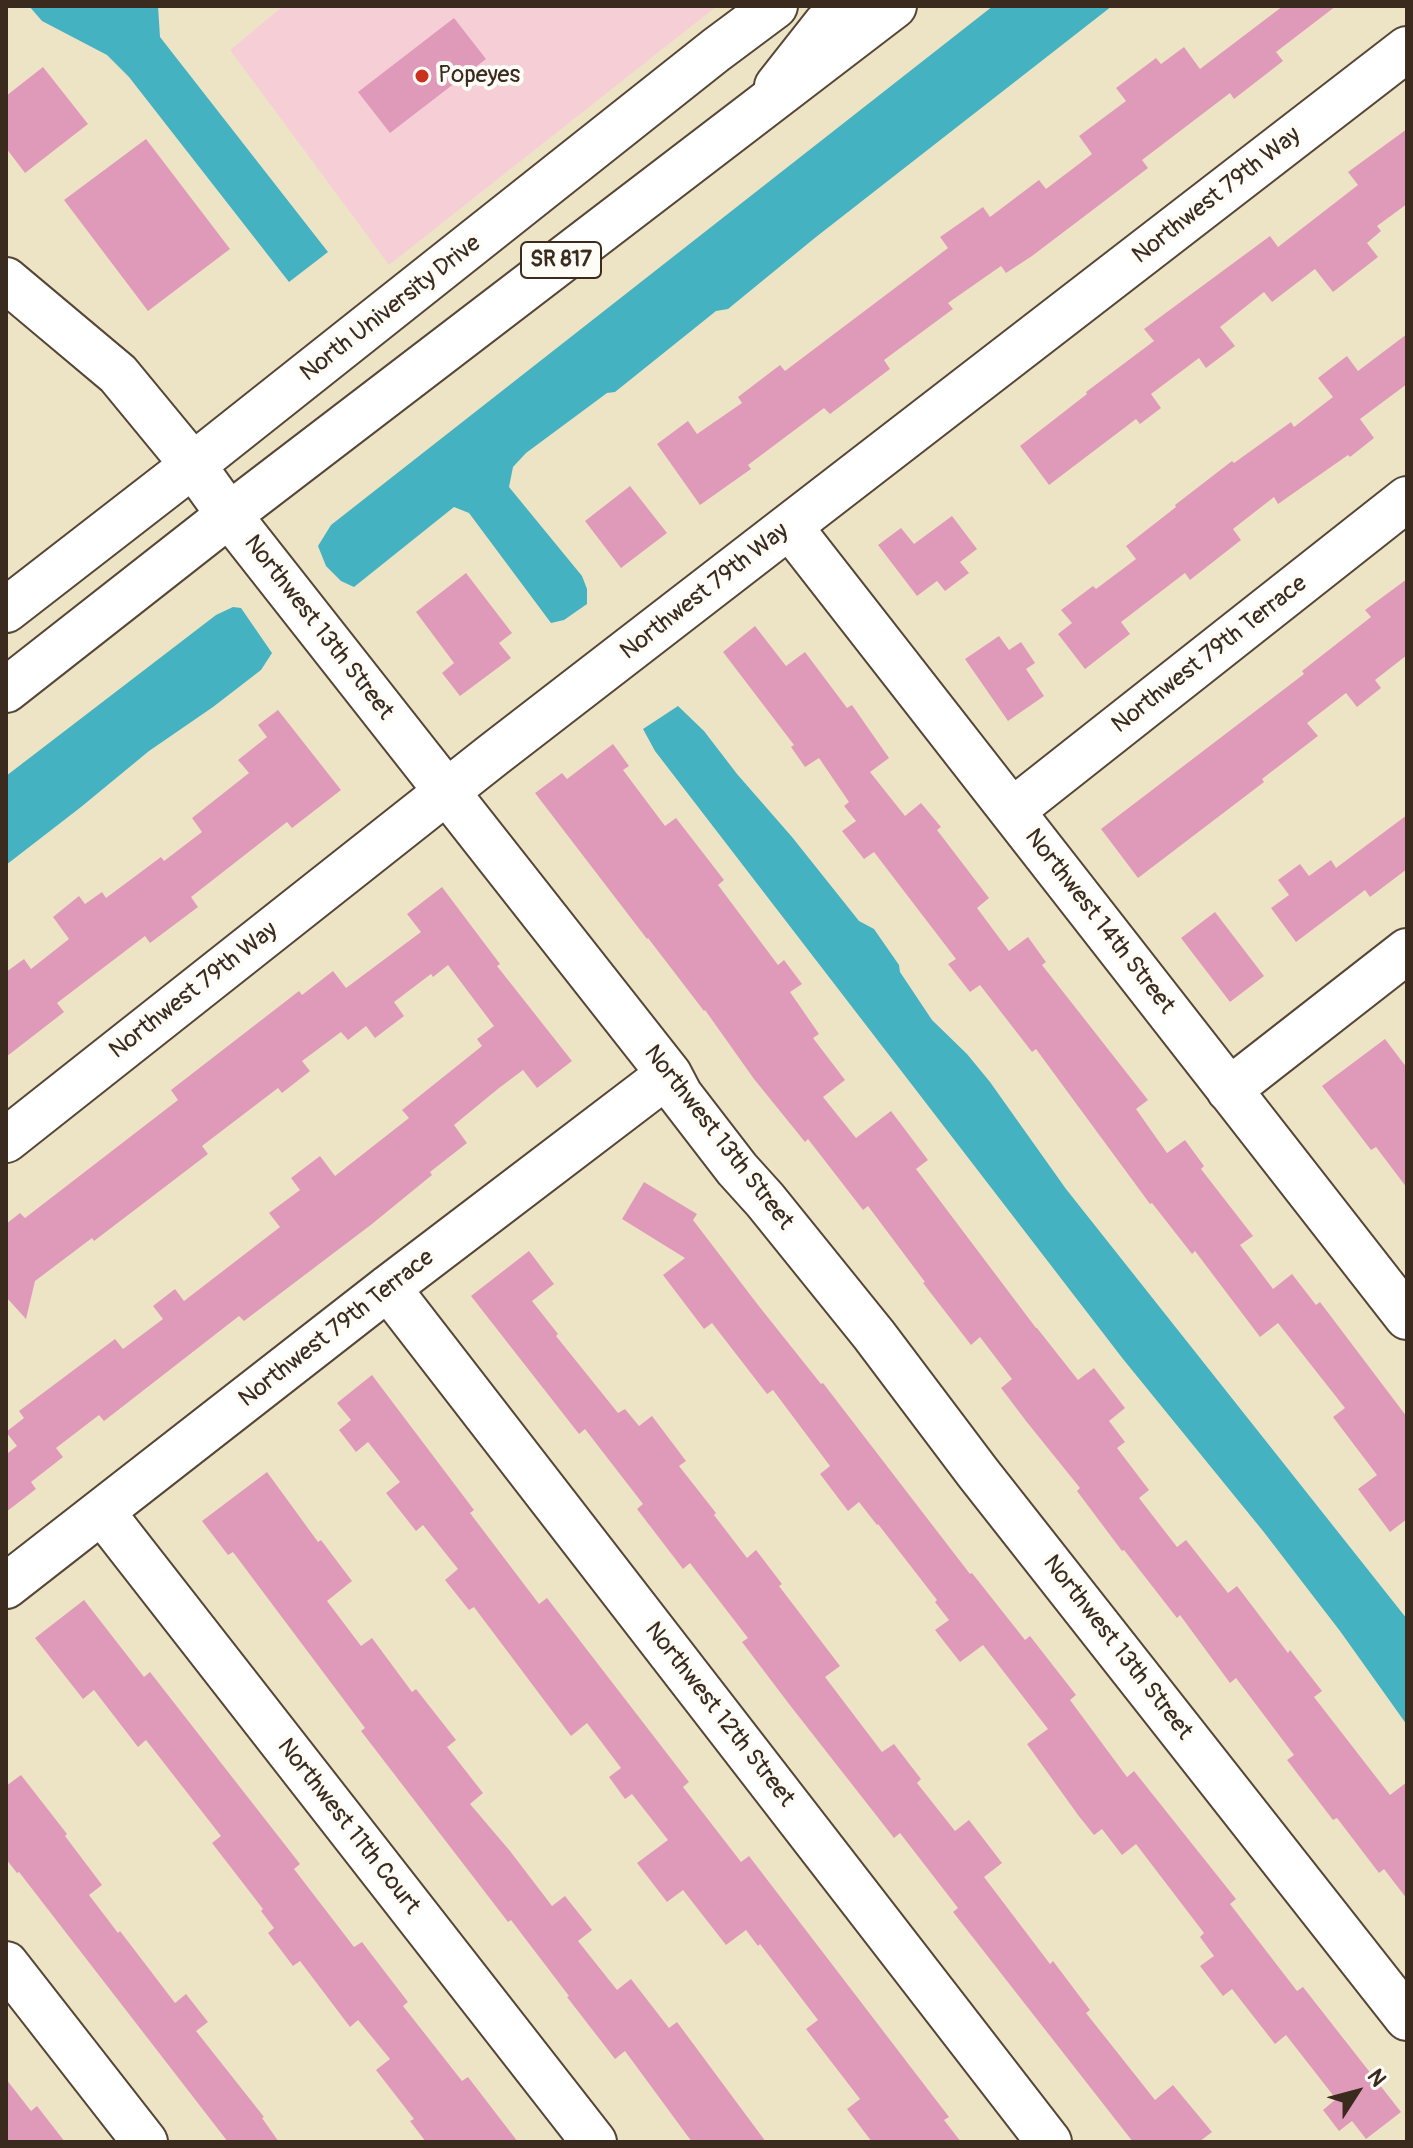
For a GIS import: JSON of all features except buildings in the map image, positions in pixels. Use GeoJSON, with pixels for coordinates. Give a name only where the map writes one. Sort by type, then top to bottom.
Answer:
{"type":"FeatureCollection","features":[{"type":"Feature","properties":{"kind":"street","name":"North University Drive"},"geometry":{"type":"LineString","coordinates":[[6,610],[775,6]]}},
{"type":"Feature","properties":{"kind":"street"},"geometry":{"type":"LineString","coordinates":[[761,107],[825,25],[848,6]]}},
{"type":"Feature","properties":{"kind":"street","name":"SR 817"},"geometry":{"type":"LineString","coordinates":[[6,690],[229,515],[894,6]]}},
{"type":"Feature","properties":{"kind":"street","name":"Northwest 79th Way"},"geometry":{"type":"LineString","coordinates":[[6,1140],[493,755],[1407,49]]}},
{"type":"Feature","properties":{"kind":"street","name":"Northwest 13th Street"},"geometry":{"type":"LineString","coordinates":[[6,280],[118,374],[193,465],[229,515],[669,1074],[680,1095],[874,1335],[978,1473],[1407,2018]]}},
{"type":"Feature","properties":{"kind":"street","name":"Northwest 79th Terrace"},"geometry":{"type":"LineString","coordinates":[[1013,810],[1407,499]]}},
{"type":"Feature","properties":{"kind":"street","name":"Northwest 14th Street"},"geometry":{"type":"LineString","coordinates":[[790,527],[1407,1317]]}},
{"type":"Feature","properties":{"kind":"street"},"geometry":{"type":"LineString","coordinates":[[1229,1090],[1407,951]]}},
{"type":"Feature","properties":{"kind":"street","name":"Northwest 79th Terrace"},"geometry":{"type":"LineString","coordinates":[[6,1586],[669,1074]]}},
{"type":"Feature","properties":{"kind":"street","name":"Northwest 12th Street"},"geometry":{"type":"LineString","coordinates":[[388,1288],[1049,2142]]}},
{"type":"Feature","properties":{"kind":"street","name":"Northwest 11th Court"},"geometry":{"type":"LineString","coordinates":[[102,1512],[594,2142]]}},
{"type":"Feature","properties":{"kind":"street"},"geometry":{"type":"LineString","coordinates":[[6,1964],[145,2142]]}},
{"type":"Feature","properties":{"kind":"shaded area"},"geometry":{"type":"Polygon","coordinates":[[[283,6],[717,6],[389,265],[230,50],[283,6]]]}},
{"type":"Feature","properties":{"kind":"water"},"geometry":{"type":"Polygon","coordinates":[[[29,6],[158,6],[160,37],[328,252],[289,282],[129,77],[107,55],[42,21],[29,6]]]}},
{"type":"Feature","properties":{"kind":"water"},"geometry":{"type":"Polygon","coordinates":[[[993,6],[1112,6],[728,309],[716,311],[615,392],[607,393],[526,453],[513,467],[509,487],[582,576],[587,589],[587,604],[564,620],[551,623],[469,513],[454,507],[354,587],[341,581],[326,566],[318,546],[331,525],[993,6]]]}},
{"type":"Feature","properties":{"kind":"water"},"geometry":{"type":"Polygon","coordinates":[[[233,607],[241,608],[272,653],[261,670],[149,751],[6,865],[6,776],[216,615],[233,607]]]}},
{"type":"Feature","properties":{"kind":"water"},"geometry":{"type":"Polygon","coordinates":[[[678,706],[704,731],[859,921],[874,929],[932,1020],[990,1082],[1066,1189],[1407,1619],[1407,1725],[1263,1531],[1123,1359],[655,751],[643,729],[678,706]]]}},
{"type":"Feature","properties":{"kind":"place","name":"Popeyes"},"geometry":{"type":"Point","coordinates":[422,76]}}]}
